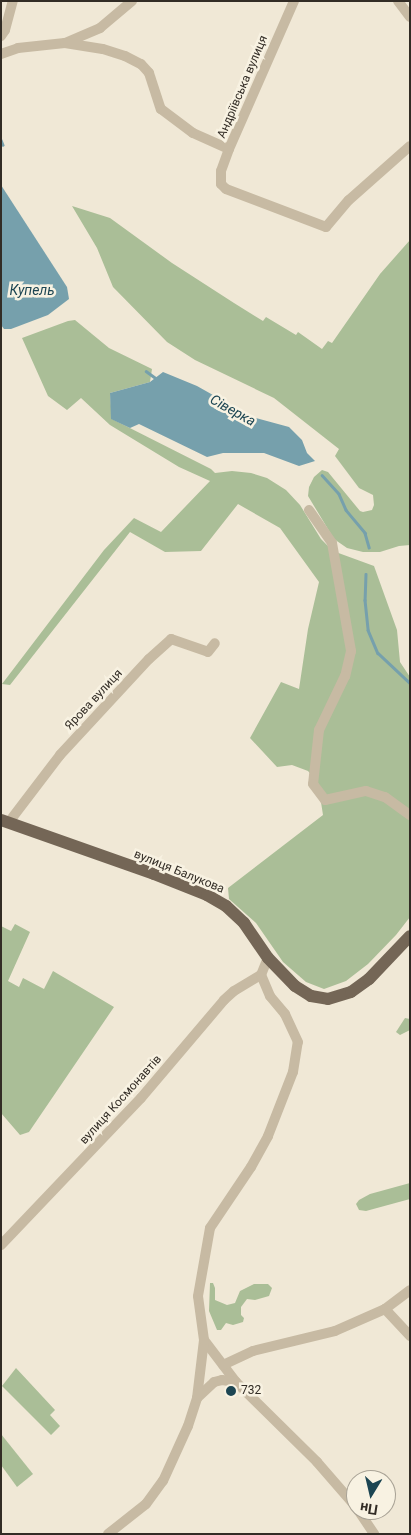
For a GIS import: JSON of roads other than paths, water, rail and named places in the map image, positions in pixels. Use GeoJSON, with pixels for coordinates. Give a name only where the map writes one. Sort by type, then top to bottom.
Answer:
{"type":"FeatureCollection","features":[{"type":"Feature","properties":{"kind":"main road","name":"вулиця Балукова"},"geometry":{"type":"LineString","coordinates":[[5,821],[207,895],[226,906],[244,922],[268,958],[295,986],[311,996],[328,999],[351,992],[369,979],[410,936]]}},
{"type":"Feature","properties":{"kind":"street"},"geometry":{"type":"LineString","coordinates":[[1,36],[5,30],[13,1]]}},
{"type":"Feature","properties":{"kind":"street"},"geometry":{"type":"LineString","coordinates":[[64,43],[100,28],[132,1]]}},
{"type":"Feature","properties":{"kind":"street","name":"Андріївська вулиця"},"geometry":{"type":"LineString","coordinates":[[294,1],[229,149],[222,171],[221,184],[226,189],[326,227],[349,200],[410,146]]}},
{"type":"Feature","properties":{"kind":"street"},"geometry":{"type":"LineString","coordinates":[[398,1],[410,17]]}},
{"type":"Feature","properties":{"kind":"street"},"geometry":{"type":"LineString","coordinates":[[1,54],[18,48],[64,43],[103,49],[141,64],[149,73],[161,109],[193,133],[229,149]]}},
{"type":"Feature","properties":{"kind":"street"},"geometry":{"type":"LineString","coordinates":[[309,510],[332,543],[351,651],[346,676],[318,730],[313,784],[325,800],[366,791],[385,797],[410,815]]}},
{"type":"Feature","properties":{"kind":"street","name":"Ярова вулиця"},"geometry":{"type":"LineString","coordinates":[[5,821],[60,755],[149,659],[171,639],[208,652],[215,643]]}},
{"type":"Feature","properties":{"kind":"street"},"geometry":{"type":"LineString","coordinates":[[108,1534],[146,1504],[163,1481],[188,1426],[197,1398],[204,1340],[198,1296],[210,1228],[251,1167],[268,1136],[290,1080],[298,1042],[285,1014],[270,996],[261,975],[268,958]]}},
{"type":"Feature","properties":{"kind":"street","name":"вулиця Космонавтів"},"geometry":{"type":"LineString","coordinates":[[1,1245],[141,1098],[224,1000],[234,991],[261,975]]}},
{"type":"Feature","properties":{"kind":"street"},"geometry":{"type":"LineString","coordinates":[[223,1365],[253,1351],[335,1331],[385,1309],[410,1290]]}},
{"type":"Feature","properties":{"kind":"street"},"geometry":{"type":"LineString","coordinates":[[385,1309],[410,1336]]}},
{"type":"Feature","properties":{"kind":"street"},"geometry":{"type":"LineString","coordinates":[[204,1340],[236,1382],[317,1462],[346,1496]]}},
{"type":"Feature","properties":{"kind":"street"},"geometry":{"type":"LineString","coordinates":[[197,1398],[214,1382],[222,1380],[236,1382]]}},
{"type":"Feature","properties":{"kind":"street"},"geometry":{"type":"LineString","coordinates":[[364,1520],[374,1534]]}},
{"type":"Feature","properties":{"kind":"water","name":"Купель"},"geometry":{"type":"Polygon","coordinates":[[[1,185],[67,287],[69,299],[48,315],[11,329],[4,329],[1,325],[1,185]]]}},
{"type":"Feature","properties":{"kind":"water"},"geometry":{"type":"Polygon","coordinates":[[[163,372],[197,386],[252,417],[289,427],[302,440],[307,453],[315,461],[299,466],[264,453],[223,453],[207,457],[139,424],[130,428],[111,419],[110,393],[150,382],[163,372]]]}},
{"type":"Feature","properties":{"kind":"waterway","name":"Сіверка"},"geometry":{"type":"LineString","coordinates":[[1,140],[3,145]]}},
{"type":"Feature","properties":{"kind":"waterway","name":"Сіверка"},"geometry":{"type":"LineString","coordinates":[[146,371],[157,379]]}},
{"type":"Feature","properties":{"kind":"waterway","name":"Сіверка"},"geometry":{"type":"LineString","coordinates":[[322,475],[339,494],[346,510],[365,533],[369,547]]}},
{"type":"Feature","properties":{"kind":"waterway","name":"Сіверка"},"geometry":{"type":"LineString","coordinates":[[366,574],[365,600],[368,630],[378,653],[410,683]]}},
{"type":"Feature","properties":{"kind":"place","name":"732"},"geometry":{"type":"Point","coordinates":[231,1391]}}]}
